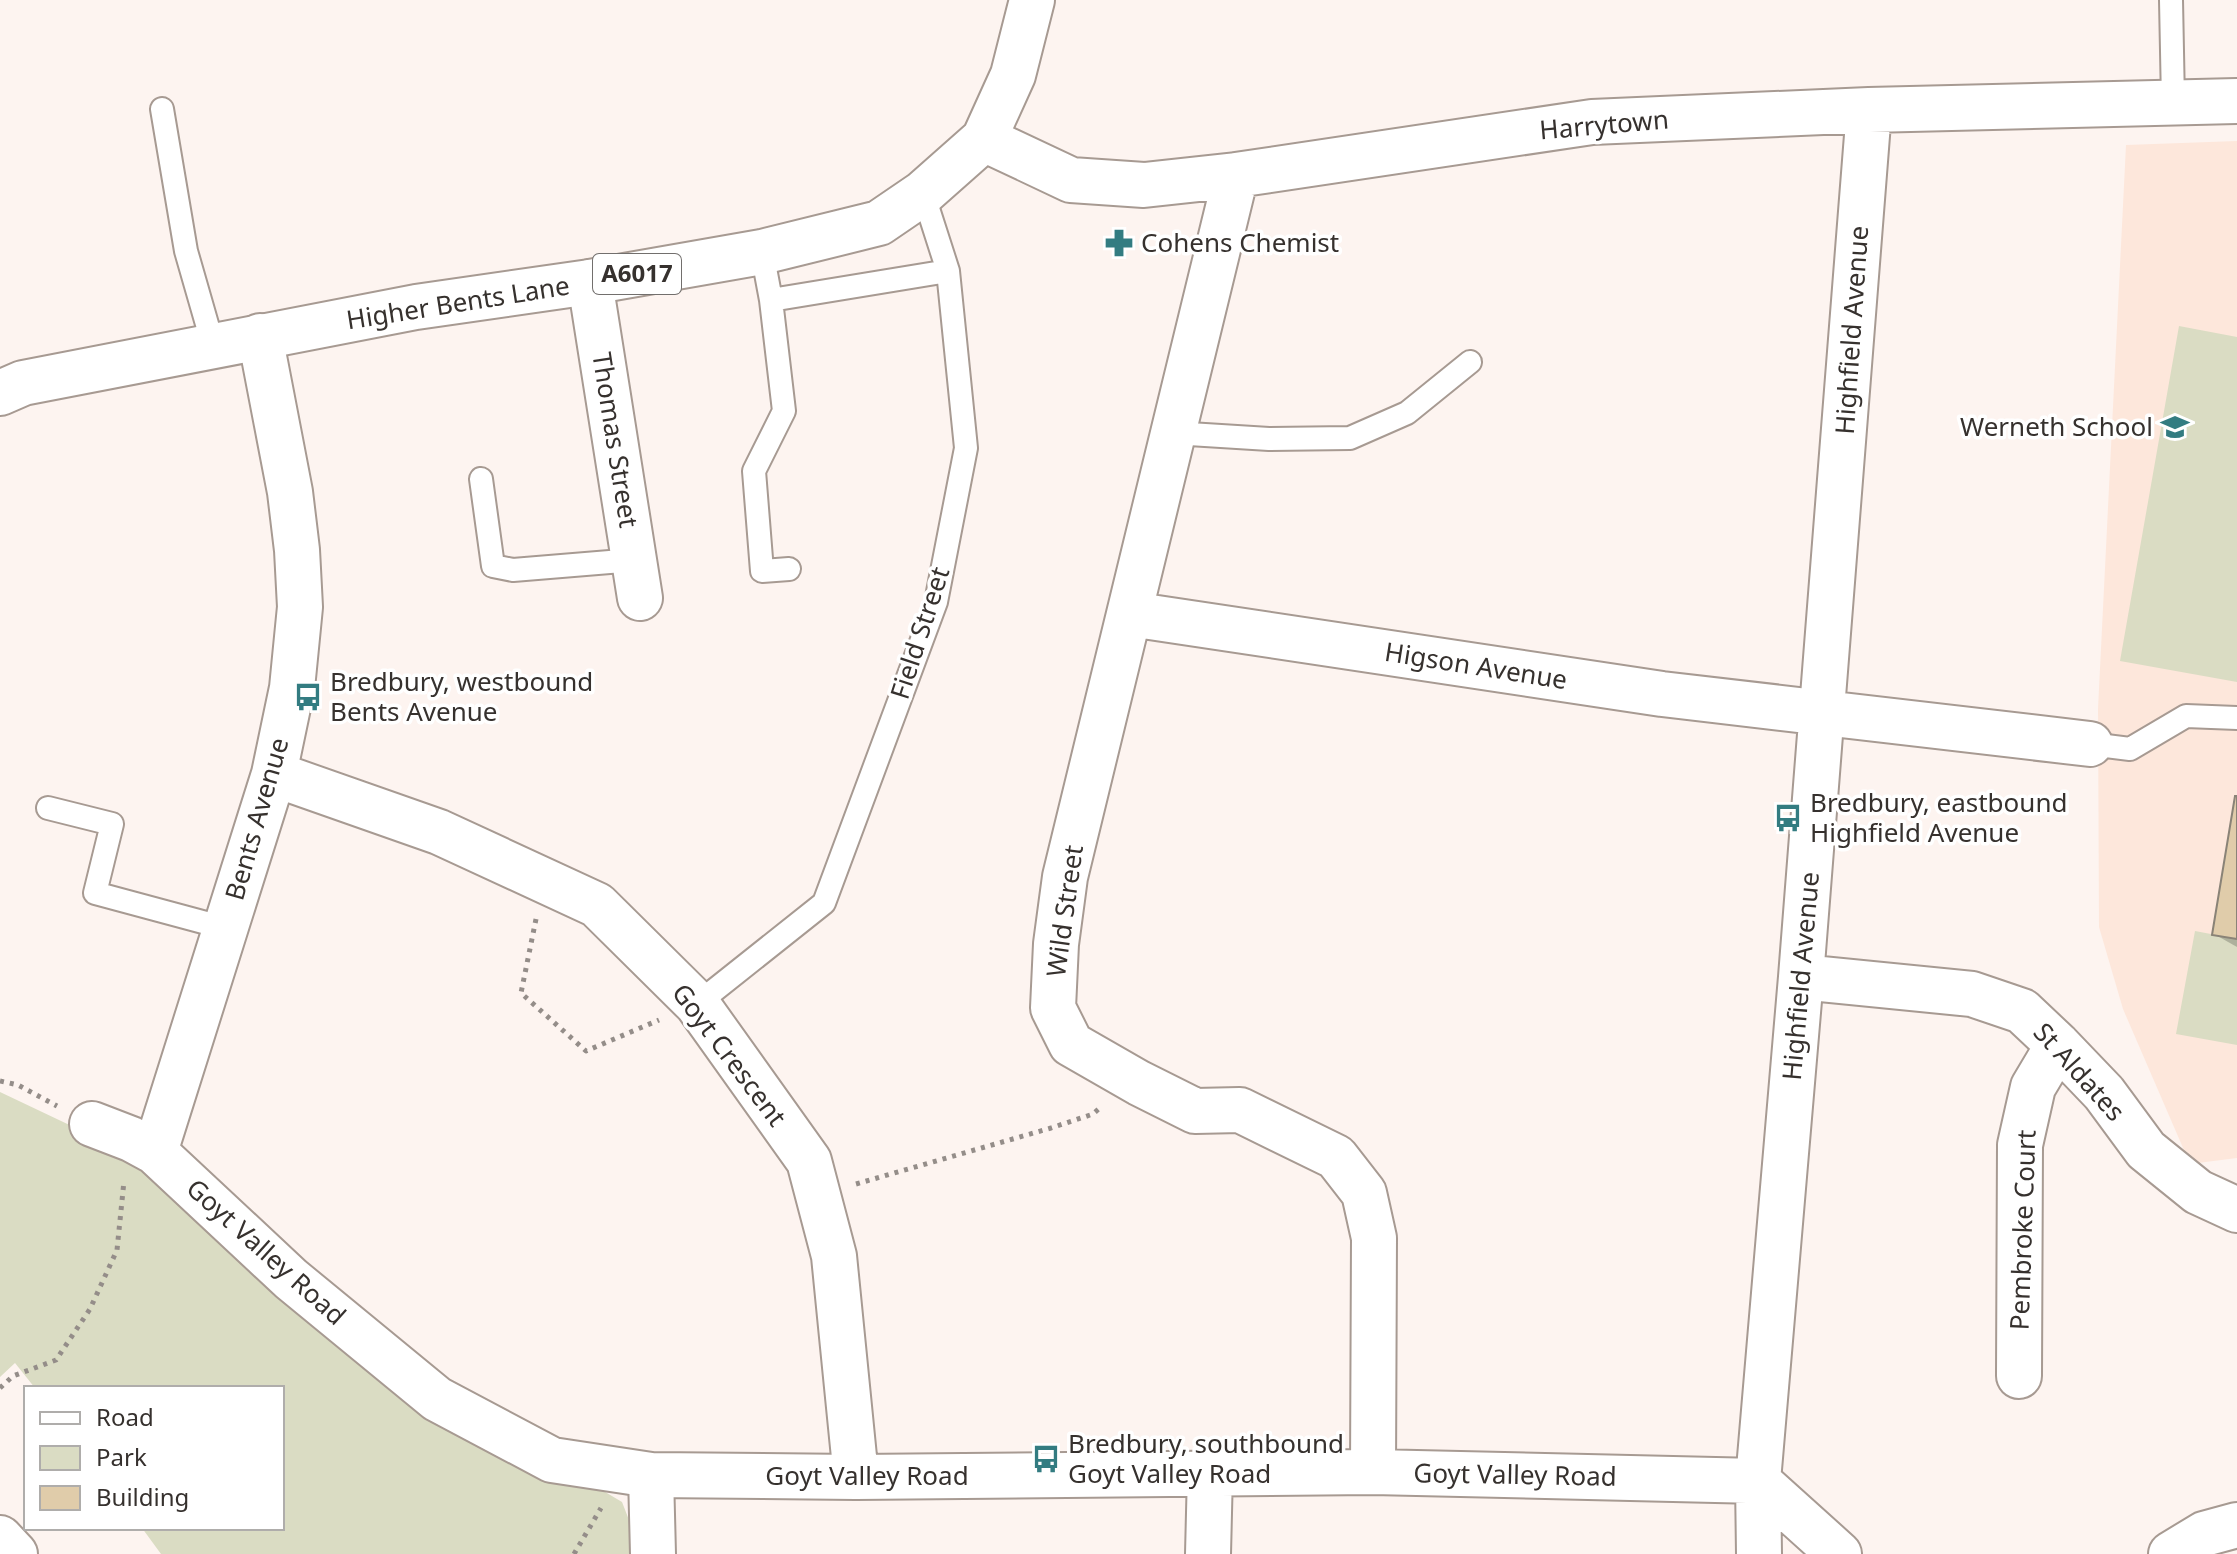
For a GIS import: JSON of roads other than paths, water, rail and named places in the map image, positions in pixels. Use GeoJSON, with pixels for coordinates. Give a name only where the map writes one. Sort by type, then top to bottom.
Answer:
{"type":"FeatureCollection","features":[{"type":"Feature","properties":{"kind":"street","name":"A6017"},"geometry":{"type":"LineString","coordinates":[[984,139],[1013,75],[1032,0]]}},
{"type":"Feature","properties":{"kind":"street","name":"Harrytown"},"geometry":{"type":"LineString","coordinates":[[984,139],[1071,180],[1144,185],[1236,175],[1592,122],[1869,110],[2237,101]]}},
{"type":"Feature","properties":{"kind":"street","name":"Highfield Avenue"},"geometry":{"type":"LineString","coordinates":[[1759,1554],[1758,1481],[1869,110]]}},
{"type":"Feature","properties":{"kind":"street","name":"Higher Bents Lane"},"geometry":{"type":"LineString","coordinates":[[0,393],[23,383],[213,345],[416,307],[590,282],[762,252],[879,223],[923,193],[984,139]]}},
{"type":"Feature","properties":{"kind":"street","name":"Wild Street"},"geometry":{"type":"LineString","coordinates":[[1236,175],[1065,877],[1056,944],[1053,1008],[1071,1044],[1195,1111],[1240,1110],[1336,1157],[1364,1193],[1374,1238],[1373,1472]]}},
{"type":"Feature","properties":{"kind":"street","name":"Thomas Street"},"geometry":{"type":"LineString","coordinates":[[590,282],[637,579]]}},
{"type":"Feature","properties":{"kind":"street","name":"Bents Avenue"},"geometry":{"type":"LineString","coordinates":[[126,1138],[225,928],[274,774],[292,688],[300,607],[297,550],[290,492],[260,336]]}},
{"type":"Feature","properties":{"kind":"street","name":"Higson Avenue"},"geometry":{"type":"LineString","coordinates":[[1130,614],[1662,694],[2090,744]]}},
{"type":"Feature","properties":{"kind":"street","name":"Goyt Crescent"},"geometry":{"type":"LineString","coordinates":[[274,774],[439,832],[597,905],[697,1004],[809,1161],[834,1256],[856,1477]]}},
{"type":"Feature","properties":{"kind":"street","name":"St Aldates"},"geometry":{"type":"LineString","coordinates":[[1801,977],[1972,994],[2022,1011],[2104,1093],[2146,1150],[2198,1192],[2237,1210]]}},
{"type":"Feature","properties":{"kind":"street","name":"Pembroke Court"},"geometry":{"type":"LineString","coordinates":[[2019,1376],[2020,1145],[2033,1087],[2058,1045]]}},
{"type":"Feature","properties":{"kind":"street","name":"Goyt Valley Road"},"geometry":{"type":"LineString","coordinates":[[126,1138],[437,1399],[552,1460],[651,1475],[856,1477],[1373,1472],[1758,1481]]}},
{"type":"Feature","properties":{"kind":"street"},"geometry":{"type":"LineString","coordinates":[[1208,1554],[1210,1472]]}},
{"type":"Feature","properties":{"kind":"street"},"geometry":{"type":"LineString","coordinates":[[651,1475],[653,1554]]}},
{"type":"Feature","properties":{"kind":"street"},"geometry":{"type":"LineString","coordinates":[[1758,1481],[1839,1554]]}},
{"type":"Feature","properties":{"kind":"street"},"geometry":{"type":"LineString","coordinates":[[2171,1554],[2204,1534],[2237,1525]]}},
{"type":"Feature","properties":{"kind":"street"},"geometry":{"type":"LineString","coordinates":[[0,1538],[15,1554]]}},
{"type":"Feature","properties":{"kind":"lane"},"geometry":{"type":"LineString","coordinates":[[2171,0],[2173,102]]}},
{"type":"Feature","properties":{"kind":"lane"},"geometry":{"type":"LineString","coordinates":[[162,109],[186,251],[213,345]]}},
{"type":"Feature","properties":{"kind":"lane","name":"Field Street"},"geometry":{"type":"LineString","coordinates":[[697,1004],[824,903],[936,602],[966,448],[948,271],[923,193]]}},
{"type":"Feature","properties":{"kind":"lane"},"geometry":{"type":"LineString","coordinates":[[762,252],[784,411],[754,471],[762,571],[789,569]]}},
{"type":"Feature","properties":{"kind":"lane"},"geometry":{"type":"LineString","coordinates":[[771,300],[948,271]]}},
{"type":"Feature","properties":{"kind":"lane"},"geometry":{"type":"LineString","coordinates":[[1173,433],[1269,439],[1350,438],[1407,413],[1470,362]]}},
{"type":"Feature","properties":{"kind":"lane"},"geometry":{"type":"LineString","coordinates":[[481,479],[493,566],[637,579]]}},
{"type":"Feature","properties":{"kind":"lane"},"geometry":{"type":"LineString","coordinates":[[2090,744],[2130,749],[2186,716],[2237,718]]}},
{"type":"Feature","properties":{"kind":"lane"},"geometry":{"type":"LineString","coordinates":[[48,808],[112,824],[95,893],[225,928]]}},
{"type":"Feature","properties":{"kind":"place","name":"Cohens Chemist"},"geometry":{"type":"Point","coordinates":[1119,243]}},
{"type":"Feature","properties":{"kind":"place","name":"Werneth School"},"geometry":{"type":"Point","coordinates":[2175,427]}},
{"type":"Feature","properties":{"kind":"place","name":"Bredbury, westbound Bents Avenue"},"geometry":{"type":"Point","coordinates":[308,697]}},
{"type":"Feature","properties":{"kind":"place","name":"Bredbury, eastbound Highfield Avenue"},"geometry":{"type":"Point","coordinates":[1788,818]}},
{"type":"Feature","properties":{"kind":"place","name":"Bredbury, southbound Goyt Valley Road"},"geometry":{"type":"Point","coordinates":[1046,1459]}}]}
